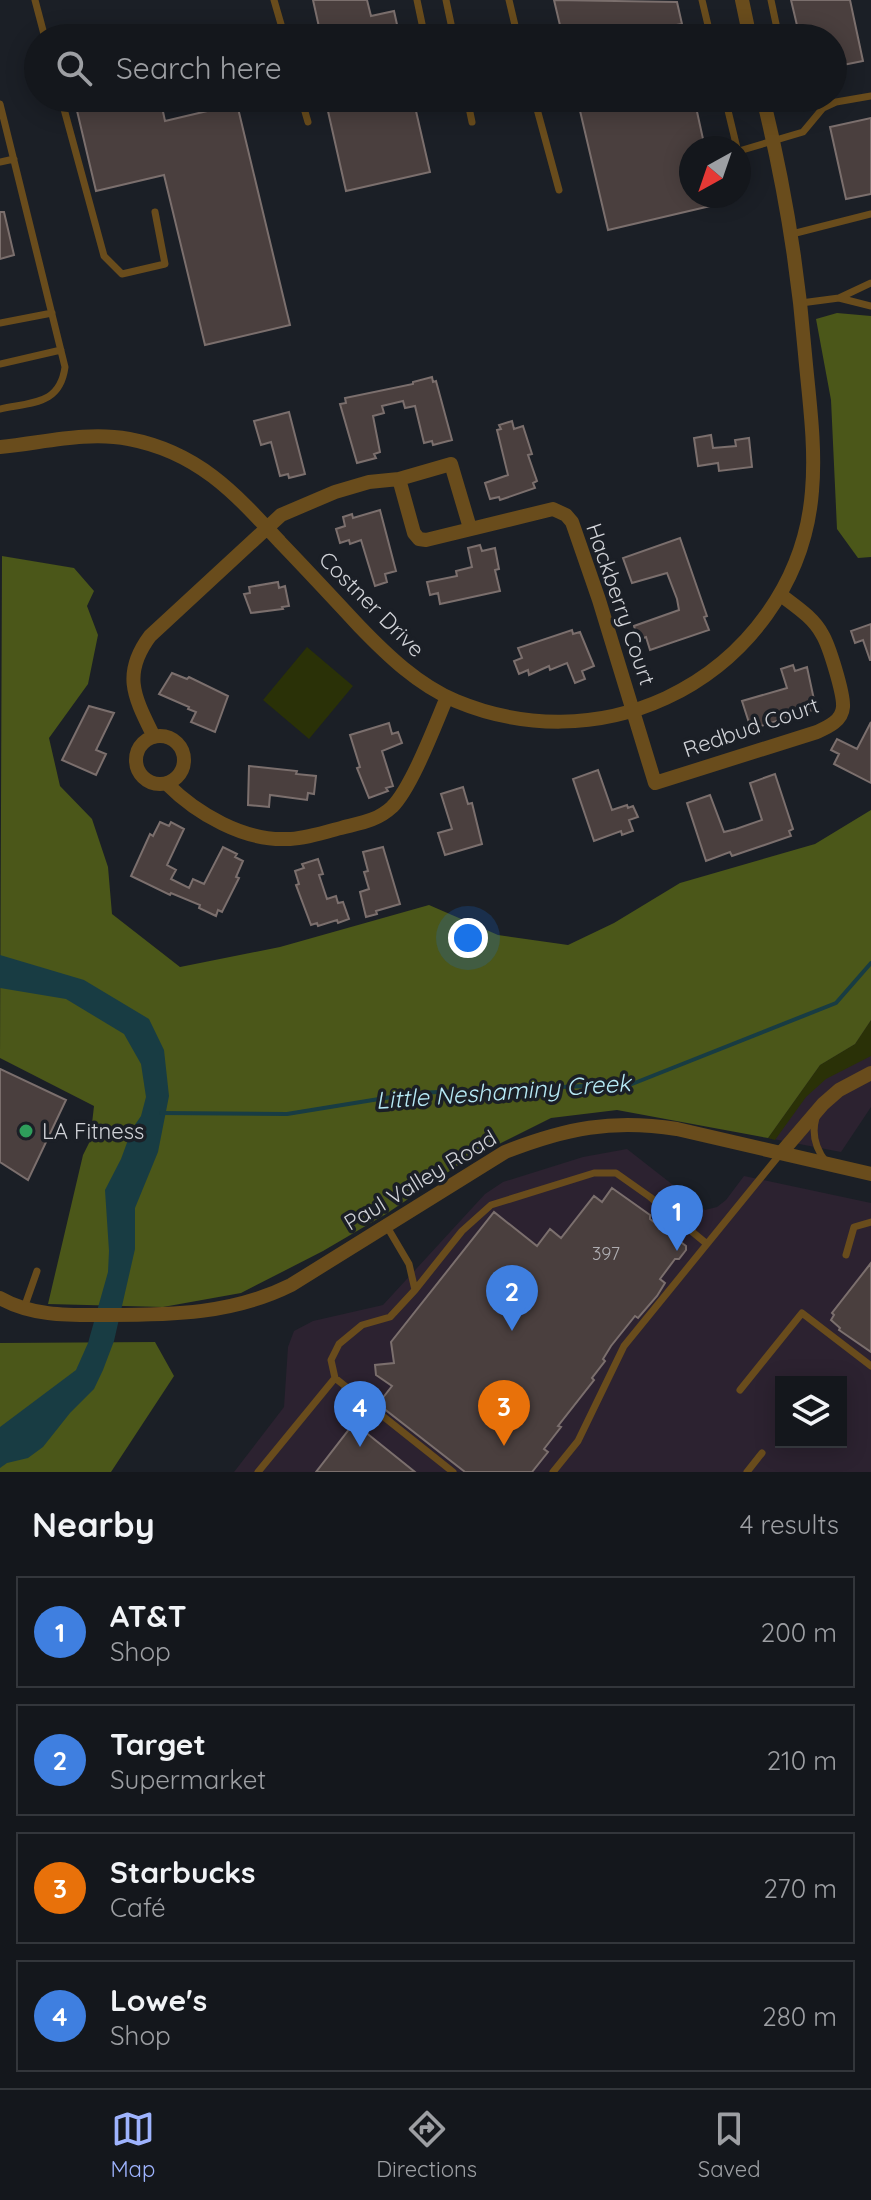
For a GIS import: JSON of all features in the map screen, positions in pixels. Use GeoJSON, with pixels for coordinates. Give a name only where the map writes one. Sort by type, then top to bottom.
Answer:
{"type":"FeatureCollection","features":[{"type":"Feature","properties":{"kind":"street"},"geometry":{"type":"LineString","coordinates":[[742,0],[747,24]]}},
{"type":"Feature","properties":{"kind":"street","name":"Costner Drive"},"geometry":{"type":"LineString","coordinates":[[0,447],[79,436],[126,438],[174,452],[212,474],[377,645],[413,676],[447,697],[499,715],[545,722],[584,721],[634,711],[685,689],[720,666],[751,636],[781,595],[803,540],[812,490],[812,434],[801,303],[792,234],[766,112]]}},
{"type":"Feature","properties":{"kind":"street","name":"Costner Drive"},"geometry":{"type":"LineString","coordinates":[[0,457],[39,443]]}},
{"type":"Feature","properties":{"kind":"street"},"geometry":{"type":"LineString","coordinates":[[154,737],[131,681],[140,649],[266,527],[296,507],[369,482],[399,479],[451,464],[470,528]]}},
{"type":"Feature","properties":{"kind":"street","name":"Hackberry Court"},"geometry":{"type":"LineString","coordinates":[[399,479],[414,533],[419,539],[426,540],[553,509],[566,515],[572,522],[634,711]]}},
{"type":"Feature","properties":{"kind":"street","name":"Redbud Court"},"geometry":{"type":"LineString","coordinates":[[634,711],[655,783],[817,732],[833,724],[843,708],[823,635],[813,621],[781,595]]}},
{"type":"Feature","properties":{"kind":"street"},"geometry":{"type":"LineString","coordinates":[[167,784],[194,808],[232,827],[267,839],[291,839],[373,821],[398,800],[447,697]]}},
{"type":"Feature","properties":{"kind":"street"},"geometry":{"type":"LineString","coordinates":[[165,736],[175,741],[185,759],[183,770],[167,784],[146,780],[136,762],[144,742],[154,737],[165,736]]}},
{"type":"Feature","properties":{"kind":"street"},"geometry":{"type":"LineString","coordinates":[[781,1153],[839,1090],[871,1073]]}},
{"type":"Feature","properties":{"kind":"street","name":"Paul Valley Road"},"geometry":{"type":"LineString","coordinates":[[0,1298],[24,1308],[63,1316],[204,1312],[252,1301],[291,1285],[505,1152],[543,1137],[593,1125],[649,1124],[871,1174]]}},
{"type":"Feature","properties":{"kind":"lane"},"geometry":{"type":"LineString","coordinates":[[35,0],[41,24]]}},
{"type":"Feature","properties":{"kind":"lane"},"geometry":{"type":"LineString","coordinates":[[274,0],[281,24]]}},
{"type":"Feature","properties":{"kind":"lane"},"geometry":{"type":"LineString","coordinates":[[417,0],[422,24]]}},
{"type":"Feature","properties":{"kind":"lane"},"geometry":{"type":"LineString","coordinates":[[446,0],[451,24]]}},
{"type":"Feature","properties":{"kind":"lane"},"geometry":{"type":"LineString","coordinates":[[509,0],[515,24]]}},
{"type":"Feature","properties":{"kind":"lane"},"geometry":{"type":"LineString","coordinates":[[702,0],[708,24]]}},
{"type":"Feature","properties":{"kind":"lane"},"geometry":{"type":"LineString","coordinates":[[771,0],[776,24]]}},
{"type":"Feature","properties":{"kind":"lane"},"geometry":{"type":"LineString","coordinates":[[847,100],[871,96]]}},
{"type":"Feature","properties":{"kind":"lane"},"geometry":{"type":"LineString","coordinates":[[0,104],[65,367],[63,384],[48,399],[0,409]]}},
{"type":"Feature","properties":{"kind":"lane"},"geometry":{"type":"LineString","coordinates":[[65,112],[104,256],[122,274],[165,264],[155,212]]}},
{"type":"Feature","properties":{"kind":"lane"},"geometry":{"type":"LineString","coordinates":[[305,112],[308,122]]}},
{"type":"Feature","properties":{"kind":"lane"},"geometry":{"type":"LineString","coordinates":[[470,112],[472,122]]}},
{"type":"Feature","properties":{"kind":"lane"},"geometry":{"type":"LineString","coordinates":[[538,112],[559,190]]}},
{"type":"Feature","properties":{"kind":"lane"},"geometry":{"type":"LineString","coordinates":[[728,112],[734,136]]}},
{"type":"Feature","properties":{"kind":"lane"},"geometry":{"type":"LineString","coordinates":[[751,147],[803,132],[820,112]]}},
{"type":"Feature","properties":{"kind":"lane"},"geometry":{"type":"LineString","coordinates":[[0,162],[14,159]]}},
{"type":"Feature","properties":{"kind":"lane"},"geometry":{"type":"LineString","coordinates":[[792,234],[871,214]]}},
{"type":"Feature","properties":{"kind":"lane"},"geometry":{"type":"LineString","coordinates":[[801,303],[839,298],[871,283]]}},
{"type":"Feature","properties":{"kind":"lane"},"geometry":{"type":"LineString","coordinates":[[839,298],[871,306]]}},
{"type":"Feature","properties":{"kind":"lane"},"geometry":{"type":"LineString","coordinates":[[0,323],[52,313]]}},
{"type":"Feature","properties":{"kind":"lane"},"geometry":{"type":"LineString","coordinates":[[0,364],[61,350]]}},
{"type":"Feature","properties":{"kind":"lane"},"geometry":{"type":"LineString","coordinates":[[819,1109],[814,1139],[818,1152],[828,1164]]}},
{"type":"Feature","properties":{"kind":"lane"},"geometry":{"type":"LineString","coordinates":[[553,1472],[578,1441],[624,1346],[781,1153]]}},
{"type":"Feature","properties":{"kind":"lane"},"geometry":{"type":"LineString","coordinates":[[453,1472],[335,1378],[331,1360],[339,1344],[362,1325],[390,1317],[462,1231],[491,1205],[594,1173],[616,1173],[707,1244]]}},
{"type":"Feature","properties":{"kind":"lane"},"geometry":{"type":"LineString","coordinates":[[846,1255],[854,1227],[871,1222]]}},
{"type":"Feature","properties":{"kind":"lane"},"geometry":{"type":"LineString","coordinates":[[386,1225],[409,1264],[415,1290]]}},
{"type":"Feature","properties":{"kind":"lane"},"geometry":{"type":"LineString","coordinates":[[24,1308],[37,1271]]}},
{"type":"Feature","properties":{"kind":"lane"},"geometry":{"type":"LineString","coordinates":[[740,1390],[802,1313],[871,1366]]}},
{"type":"Feature","properties":{"kind":"lane"},"geometry":{"type":"LineString","coordinates":[[258,1472],[335,1378]]}},
{"type":"Feature","properties":{"kind":"lane"},"geometry":{"type":"LineString","coordinates":[[747,1472],[762,1453]]}},
{"type":"Feature","properties":{"kind":"shaded area"},"geometry":{"type":"Polygon","coordinates":[[[871,1020],[871,1107],[841,1152],[768,1138],[820,1065],[855,1044],[871,1020]]]}},
{"type":"Feature","properties":{"kind":"shaded area"},"geometry":{"type":"Polygon","coordinates":[[[627,1149],[705,1210],[717,1207],[726,1200],[744,1176],[871,1203],[871,1472],[234,1472],[284,1407],[288,1347],[294,1331],[313,1321],[383,1305],[485,1194],[503,1182],[583,1157],[627,1149]]]}},
{"type":"Feature","properties":{"kind":"green space"},"geometry":{"type":"Polygon","coordinates":[[[837,313],[871,316],[871,557],[858,558],[837,529],[831,400],[816,319],[837,313]]]}},
{"type":"Feature","properties":{"kind":"green space"},"geometry":{"type":"Polygon","coordinates":[[[2,556],[74,568],[94,591],[87,606],[98,635],[88,684],[49,738],[60,786],[92,819],[108,867],[112,914],[180,967],[280,947],[429,905],[498,935],[568,945],[614,923],[680,883],[815,844],[871,810],[871,1020],[855,1044],[820,1065],[768,1138],[617,1110],[551,1118],[463,1162],[386,1214],[241,1293],[163,1307],[48,1304],[83,1155],[90,1141],[94,1106],[0,1058],[2,556]]]}},
{"type":"Feature","properties":{"kind":"green space"},"geometry":{"type":"Polygon","coordinates":[[[307,647],[353,686],[309,739],[263,700],[307,647]]]}},
{"type":"Feature","properties":{"kind":"green space"},"geometry":{"type":"Polygon","coordinates":[[[871,1020],[871,1056],[826,1079],[806,1097],[775,1140],[768,1138],[820,1065],[855,1044],[871,1020]]]}},
{"type":"Feature","properties":{"kind":"green space"},"geometry":{"type":"Polygon","coordinates":[[[155,1342],[174,1376],[111,1472],[0,1472],[0,1343],[155,1342]]]}},
{"type":"Feature","properties":{"kind":"water"},"geometry":{"type":"Polygon","coordinates":[[[0,955],[84,980],[149,1019],[164,1050],[169,1096],[158,1152],[135,1208],[135,1249],[114,1341],[103,1370],[94,1389],[43,1447],[28,1458],[0,1468],[0,1427],[76,1370],[88,1343],[108,1272],[105,1190],[132,1129],[141,1116],[146,1097],[141,1064],[124,1034],[66,999],[0,988],[0,955]]]}},
{"type":"Feature","properties":{"kind":"building"},"geometry":{"type":"Polygon","coordinates":[[[313,0],[367,0],[371,16],[394,11],[397,24],[318,24],[313,0]]]}},
{"type":"Feature","properties":{"kind":"building"},"geometry":{"type":"Polygon","coordinates":[[[554,0],[677,2],[682,24],[560,24],[554,0]]]}},
{"type":"Feature","properties":{"kind":"building"},"geometry":{"type":"Polygon","coordinates":[[[791,0],[850,0],[863,61],[847,64],[847,24],[797,24],[791,0]]]}},
{"type":"Feature","properties":{"kind":"building"},"geometry":{"type":"Polygon","coordinates":[[[77,112],[163,112],[165,121],[203,112],[239,112],[290,325],[205,345],[164,175],[96,191],[77,112]]]}},
{"type":"Feature","properties":{"kind":"building"},"geometry":{"type":"Polygon","coordinates":[[[328,112],[416,112],[430,172],[346,191],[328,112]]]}},
{"type":"Feature","properties":{"kind":"building"},"geometry":{"type":"Polygon","coordinates":[[[580,112],[697,112],[702,136],[679,136],[679,208],[702,208],[608,230],[580,112]]]}},
{"type":"Feature","properties":{"kind":"building"},"geometry":{"type":"Polygon","coordinates":[[[871,118],[871,194],[846,199],[830,127],[871,118]]]}},
{"type":"Feature","properties":{"kind":"building"},"geometry":{"type":"Polygon","coordinates":[[[0,212],[4,212],[14,255],[0,259],[0,212]]]}},
{"type":"Feature","properties":{"kind":"building"},"geometry":{"type":"Polygon","coordinates":[[[432,377],[433,382],[436,381],[452,440],[433,445],[432,441],[424,443],[415,406],[405,408],[403,401],[382,406],[384,413],[373,416],[380,452],[374,454],[376,458],[357,463],[340,404],[346,403],[345,398],[432,377]]]}},
{"type":"Feature","properties":{"kind":"building"},"geometry":{"type":"Polygon","coordinates":[[[289,412],[305,474],[289,478],[288,474],[280,476],[271,442],[261,445],[254,421],[289,412]]]}},
{"type":"Feature","properties":{"kind":"building"},"geometry":{"type":"Polygon","coordinates":[[[512,421],[514,429],[523,426],[537,481],[533,483],[535,488],[500,500],[499,497],[490,499],[485,483],[508,475],[497,430],[501,429],[499,425],[512,421]]]}},
{"type":"Feature","properties":{"kind":"building"},"geometry":{"type":"Polygon","coordinates":[[[711,435],[713,448],[736,446],[735,440],[749,438],[752,467],[719,471],[718,463],[698,466],[694,438],[711,435]]]}},
{"type":"Feature","properties":{"kind":"building"},"geometry":{"type":"Polygon","coordinates":[[[380,510],[396,571],[385,574],[387,582],[375,586],[361,540],[350,544],[349,540],[340,543],[336,529],[345,526],[343,517],[352,514],[353,518],[380,510]]]}},
{"type":"Feature","properties":{"kind":"building"},"geometry":{"type":"Polygon","coordinates":[[[680,538],[709,630],[650,650],[646,637],[638,640],[634,626],[679,610],[677,599],[667,573],[632,583],[623,558],[680,538]]]}},
{"type":"Feature","properties":{"kind":"building"},"geometry":{"type":"Polygon","coordinates":[[[480,545],[482,551],[495,548],[499,569],[495,570],[500,591],[440,604],[438,593],[430,595],[427,582],[457,576],[456,571],[472,567],[468,548],[480,545]]]}},
{"type":"Feature","properties":{"kind":"building"},"geometry":{"type":"Polygon","coordinates":[[[278,582],[279,588],[285,586],[289,606],[251,613],[244,594],[250,593],[249,587],[278,582]]]}},
{"type":"Feature","properties":{"kind":"building"},"geometry":{"type":"Polygon","coordinates":[[[871,624],[870,660],[863,640],[855,643],[851,631],[871,624]]]}},
{"type":"Feature","properties":{"kind":"building"},"geometry":{"type":"Polygon","coordinates":[[[572,630],[573,634],[580,632],[594,666],[582,671],[585,679],[575,683],[567,663],[550,670],[549,666],[529,675],[528,670],[519,674],[514,661],[522,658],[518,648],[572,630]]]}},
{"type":"Feature","properties":{"kind":"building"},"geometry":{"type":"Polygon","coordinates":[[[793,665],[795,671],[807,667],[816,709],[751,729],[742,701],[787,688],[781,669],[793,665]]]}},
{"type":"Feature","properties":{"kind":"building"},"geometry":{"type":"Polygon","coordinates":[[[172,673],[187,679],[189,677],[228,696],[215,732],[191,722],[196,712],[189,707],[159,694],[172,673]]]}},
{"type":"Feature","properties":{"kind":"building"},"geometry":{"type":"Polygon","coordinates":[[[89,706],[114,713],[96,750],[106,754],[96,775],[62,760],[89,706]]]}},
{"type":"Feature","properties":{"kind":"building"},"geometry":{"type":"Polygon","coordinates":[[[871,722],[871,783],[834,764],[839,754],[831,750],[837,739],[857,749],[871,722]]]}},
{"type":"Feature","properties":{"kind":"building"},"geometry":{"type":"Polygon","coordinates":[[[389,723],[392,734],[398,732],[402,743],[382,751],[393,786],[369,798],[357,768],[360,767],[350,735],[389,723]]]}},
{"type":"Feature","properties":{"kind":"building"},"geometry":{"type":"Polygon","coordinates":[[[249,766],[316,776],[314,794],[308,793],[307,800],[270,795],[269,807],[248,805],[249,766]]]}},
{"type":"Feature","properties":{"kind":"building"},"geometry":{"type":"Polygon","coordinates":[[[598,770],[612,810],[633,806],[638,817],[629,820],[633,831],[622,835],[621,831],[594,841],[573,779],[598,770]]]}},
{"type":"Feature","properties":{"kind":"building"},"geometry":{"type":"Polygon","coordinates":[[[775,774],[793,829],[789,831],[791,836],[732,856],[730,852],[706,861],[687,803],[710,795],[724,832],[736,829],[762,820],[750,783],[775,774]]]}},
{"type":"Feature","properties":{"kind":"building"},"geometry":{"type":"Polygon","coordinates":[[[463,787],[468,804],[472,803],[482,844],[445,855],[438,833],[452,829],[441,794],[463,787]]]}},
{"type":"Feature","properties":{"kind":"building"},"geometry":{"type":"Polygon","coordinates":[[[160,822],[169,826],[171,822],[184,829],[167,865],[176,870],[171,879],[189,888],[193,879],[204,884],[223,847],[243,861],[236,877],[239,878],[222,912],[218,910],[216,916],[199,908],[200,905],[170,895],[131,876],[150,834],[153,836],[160,822]]]}},
{"type":"Feature","properties":{"kind":"building"},"geometry":{"type":"Polygon","coordinates":[[[383,847],[400,904],[366,917],[360,892],[369,889],[363,852],[383,847]]]}},
{"type":"Feature","properties":{"kind":"building"},"geometry":{"type":"Polygon","coordinates":[[[318,859],[323,874],[319,875],[327,899],[336,896],[338,903],[343,902],[349,919],[311,925],[296,885],[299,884],[295,871],[304,868],[302,864],[318,859]]]}},
{"type":"Feature","properties":{"kind":"building","name":"LA Fitness"},"geometry":{"type":"Polygon","coordinates":[[[0,1069],[66,1100],[28,1180],[0,1162],[0,1069]]]}},
{"type":"Feature","properties":{"kind":"building"},"geometry":{"type":"Polygon","coordinates":[[[612,1188],[650,1215],[650,1219],[686,1246],[686,1250],[660,1279],[665,1283],[657,1296],[638,1318],[635,1316],[611,1346],[603,1359],[605,1361],[592,1378],[594,1380],[558,1426],[561,1427],[544,1449],[548,1452],[532,1472],[465,1472],[378,1404],[392,1386],[376,1375],[375,1365],[394,1363],[391,1342],[494,1212],[537,1246],[550,1229],[561,1238],[594,1196],[602,1202],[612,1188]]]}},
{"type":"Feature","properties":{"kind":"building"},"geometry":{"type":"Polygon","coordinates":[[[871,1263],[871,1352],[839,1330],[831,1320],[832,1313],[871,1263]]]}},
{"type":"Feature","properties":{"kind":"building"},"geometry":{"type":"Polygon","coordinates":[[[354,1423],[415,1472],[316,1472],[354,1423]]]}},
{"type":"Feature","properties":{"kind":"waterway","name":"Little Neshaminy Creek"},"geometry":{"type":"LineString","coordinates":[[161,1113],[287,1114],[416,1093],[632,1084],[836,1003],[871,963]]}},
{"type":"Feature","properties":{"kind":"place","name":"LA Fitness"},"geometry":{"type":"Point","coordinates":[26,1131]}},
{"type":"Feature","properties":{"kind":"place","name":"AT&T"},"geometry":{"type":"Point","coordinates":[677,1251]}},
{"type":"Feature","properties":{"kind":"place","name":"Target"},"geometry":{"type":"Point","coordinates":[512,1331]}},
{"type":"Feature","properties":{"kind":"place","name":"Starbucks"},"geometry":{"type":"Point","coordinates":[504,1446]}},
{"type":"Feature","properties":{"kind":"place","name":"Lowe's"},"geometry":{"type":"Point","coordinates":[360,1447]}}]}
